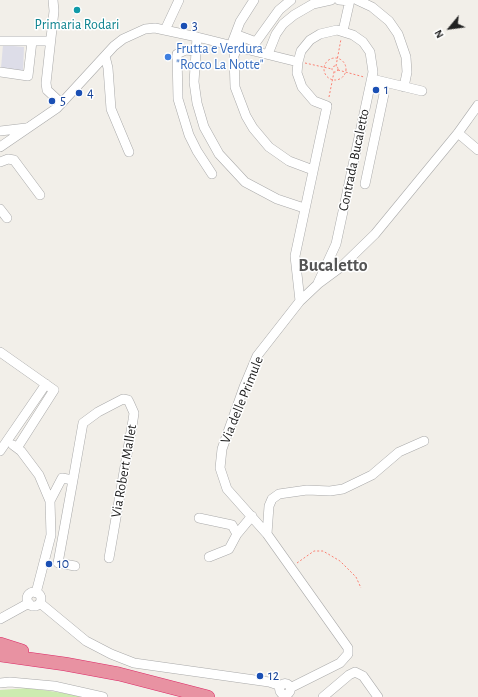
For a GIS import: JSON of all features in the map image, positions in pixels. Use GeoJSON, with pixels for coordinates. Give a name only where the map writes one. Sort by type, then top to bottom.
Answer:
{"type":"FeatureCollection","features":[{"type":"Feature","properties":{"kind":"highway"},"geometry":{"type":"LineString","coordinates":[[0,644],[24,652],[79,660],[119,674]]}},
{"type":"Feature","properties":{"kind":"highway"},"geometry":{"type":"LineString","coordinates":[[0,655],[66,664],[119,674],[203,696]]}},
{"type":"Feature","properties":{"kind":"highway"},"geometry":{"type":"LineString","coordinates":[[0,664],[48,669],[95,677],[176,697]]}},
{"type":"Feature","properties":{"kind":"street"},"geometry":{"type":"LineString","coordinates":[[53,0],[54,11],[46,83],[47,90],[61,103]]}},
{"type":"Feature","properties":{"kind":"street"},"geometry":{"type":"LineString","coordinates":[[165,30],[179,0]]}},
{"type":"Feature","properties":{"kind":"street"},"geometry":{"type":"LineString","coordinates":[[254,0],[240,22],[233,46],[235,87],[240,105],[253,128],[269,147],[289,161],[313,170]]}},
{"type":"Feature","properties":{"kind":"street"},"geometry":{"type":"LineString","coordinates":[[233,46],[240,36],[249,15],[261,0]]}},
{"type":"Feature","properties":{"kind":"street"},"geometry":{"type":"LineString","coordinates":[[240,36],[256,42],[274,15],[291,0]]}},
{"type":"Feature","properties":{"kind":"street"},"geometry":{"type":"LineString","coordinates":[[268,54],[276,34],[283,24],[304,8],[325,0],[331,0]]}},
{"type":"Feature","properties":{"kind":"street"},"geometry":{"type":"LineString","coordinates":[[339,0],[352,0],[372,7],[389,21],[398,34],[406,58],[407,72],[404,87]]}},
{"type":"Feature","properties":{"kind":"street"},"geometry":{"type":"LineString","coordinates":[[300,300],[295,256],[304,208],[327,106],[314,101],[302,87],[297,73],[302,63],[301,51],[314,37],[332,30],[342,36],[352,0]]}},
{"type":"Feature","properties":{"kind":"street"},"geometry":{"type":"LineString","coordinates":[[0,147],[61,103],[123,39],[136,32],[146,29],[165,30],[302,63]]}},
{"type":"Feature","properties":{"kind":"street","name":"Contrada Bucaletto"},"geometry":{"type":"LineString","coordinates":[[336,244],[371,82],[373,63],[367,47],[353,35],[342,36]]}},
{"type":"Feature","properties":{"kind":"street"},"geometry":{"type":"LineString","coordinates":[[197,37],[194,82],[197,103],[204,127],[219,154],[245,182],[282,202],[304,208]]}},
{"type":"Feature","properties":{"kind":"street"},"geometry":{"type":"LineString","coordinates":[[0,41],[50,41]]}},
{"type":"Feature","properties":{"kind":"street"},"geometry":{"type":"LineString","coordinates":[[0,72],[28,76],[32,41]]}},
{"type":"Feature","properties":{"kind":"street"},"geometry":{"type":"LineString","coordinates":[[196,50],[186,50],[177,54],[176,64],[178,99],[188,135],[212,174]]}},
{"type":"Feature","properties":{"kind":"street"},"geometry":{"type":"LineString","coordinates":[[105,56],[108,68],[111,109],[129,152]]}},
{"type":"Feature","properties":{"kind":"street"},"geometry":{"type":"LineString","coordinates":[[371,82],[422,91]]}},
{"type":"Feature","properties":{"kind":"street"},"geometry":{"type":"LineString","coordinates":[[365,184],[384,94],[382,88],[371,82]]}},
{"type":"Feature","properties":{"kind":"street","name":"Via delle Primule"},"geometry":{"type":"LineString","coordinates":[[287,693],[340,664],[348,654],[348,648],[292,567],[267,534],[226,489],[220,468],[222,448],[257,356],[300,300],[341,267],[375,234],[458,133],[478,106]]}},
{"type":"Feature","properties":{"kind":"street"},"geometry":{"type":"LineString","coordinates":[[0,131],[27,127]]}},
{"type":"Feature","properties":{"kind":"street"},"geometry":{"type":"LineString","coordinates":[[458,133],[478,150]]}},
{"type":"Feature","properties":{"kind":"street"},"geometry":{"type":"LineString","coordinates":[[0,162],[8,159],[14,160],[40,196]]}},
{"type":"Feature","properties":{"kind":"street"},"geometry":{"type":"LineString","coordinates":[[0,209],[7,218]]}},
{"type":"Feature","properties":{"kind":"street"},"geometry":{"type":"LineString","coordinates":[[336,244],[337,261],[341,267]]}},
{"type":"Feature","properties":{"kind":"street"},"geometry":{"type":"LineString","coordinates":[[318,284],[336,244]]}},
{"type":"Feature","properties":{"kind":"street"},"geometry":{"type":"LineString","coordinates":[[0,352],[54,390],[17,448]]}},
{"type":"Feature","properties":{"kind":"street"},"geometry":{"type":"LineString","coordinates":[[0,451],[46,384]]}},
{"type":"Feature","properties":{"kind":"street","name":"Via Robert Mallet"},"geometry":{"type":"LineString","coordinates":[[75,566],[58,563],[83,423],[98,412],[123,399],[128,400],[134,412],[109,558]]}},
{"type":"Feature","properties":{"kind":"street"},"geometry":{"type":"LineString","coordinates":[[7,440],[17,448],[39,475],[50,501],[51,535],[36,593]]}},
{"type":"Feature","properties":{"kind":"street"},"geometry":{"type":"LineString","coordinates":[[267,534],[269,506],[272,499],[279,494],[307,490],[330,491],[343,489],[372,475],[399,452],[424,441]]}},
{"type":"Feature","properties":{"kind":"street"},"geometry":{"type":"LineString","coordinates":[[50,501],[62,478],[73,480]]}},
{"type":"Feature","properties":{"kind":"street"},"geometry":{"type":"LineString","coordinates":[[209,557],[229,549],[236,534],[252,516]]}},
{"type":"Feature","properties":{"kind":"street"},"geometry":{"type":"LineString","coordinates":[[199,518],[232,525],[236,534]]}},
{"type":"Feature","properties":{"kind":"street"},"geometry":{"type":"LineString","coordinates":[[36,593],[41,598],[40,603]]}},
{"type":"Feature","properties":{"kind":"street"},"geometry":{"type":"LineString","coordinates":[[29,603],[29,595],[36,593]]}},
{"type":"Feature","properties":{"kind":"street"},"geometry":{"type":"LineString","coordinates":[[29,603],[35,606],[40,603]]}},
{"type":"Feature","properties":{"kind":"street"},"geometry":{"type":"LineString","coordinates":[[0,619],[29,603]]}},
{"type":"Feature","properties":{"kind":"street"},"geometry":{"type":"LineString","coordinates":[[40,603],[86,641],[111,654],[134,663],[269,682],[281,686],[287,684],[287,693]]}},
{"type":"Feature","properties":{"kind":"street"},"geometry":{"type":"LineString","coordinates":[[323,697],[349,675],[355,672],[360,673],[363,676],[378,697]]}},
{"type":"Feature","properties":{"kind":"street"},"geometry":{"type":"LineString","coordinates":[[0,683],[10,682],[54,686],[103,697]]}},
{"type":"Feature","properties":{"kind":"street"},"geometry":{"type":"LineString","coordinates":[[203,696],[217,697]]}},
{"type":"Feature","properties":{"kind":"path"},"geometry":{"type":"LineString","coordinates":[[332,69],[336,66],[342,36]]}},
{"type":"Feature","properties":{"kind":"path"},"geometry":{"type":"LineString","coordinates":[[338,58],[346,65],[346,72],[341,79],[333,80],[326,76],[324,67],[328,61],[338,58]]}},
{"type":"Feature","properties":{"kind":"path"},"geometry":{"type":"LineString","coordinates":[[302,63],[332,69],[334,72],[327,106]]}},
{"type":"Feature","properties":{"kind":"path"},"geometry":{"type":"LineString","coordinates":[[336,66],[338,70]]}},
{"type":"Feature","properties":{"kind":"path"},"geometry":{"type":"LineString","coordinates":[[334,72],[338,70],[346,72],[371,82]]}},
{"type":"Feature","properties":{"kind":"path"},"geometry":{"type":"LineString","coordinates":[[292,567],[314,551],[323,551],[340,560],[356,577],[361,588]]}},
{"type":"Feature","properties":{"kind":"green space"},"geometry":{"type":"Polygon","coordinates":[[[29,688],[83,697],[0,697],[0,690],[29,688]]]}},
{"type":"Feature","properties":{"kind":"shaded area"},"geometry":{"type":"Polygon","coordinates":[[[3,45],[24,47],[23,73],[1,68],[3,45]]]}},
{"type":"Feature","properties":{"kind":"place","name":"Primaria Rodari"},"geometry":{"type":"Point","coordinates":[77,10]}},
{"type":"Feature","properties":{"kind":"place","name":"3"},"geometry":{"type":"Point","coordinates":[184,26]}},
{"type":"Feature","properties":{"kind":"place","name":"Frutta e Verdura \"Rocco La Notte\""},"geometry":{"type":"Point","coordinates":[168,57]}},
{"type":"Feature","properties":{"kind":"place","name":"1"},"geometry":{"type":"Point","coordinates":[376,90]}},
{"type":"Feature","properties":{"kind":"place","name":"4"},"geometry":{"type":"Point","coordinates":[79,93]}},
{"type":"Feature","properties":{"kind":"place","name":"5"},"geometry":{"type":"Point","coordinates":[52,101]}},
{"type":"Feature","properties":{"kind":"place","name":"10"},"geometry":{"type":"Point","coordinates":[49,564]}},
{"type":"Feature","properties":{"kind":"place","name":"12"},"geometry":{"type":"Point","coordinates":[260,676]}},
{"type":"Feature","properties":{"kind":"district","name":"Bucaletto"},"geometry":{"type":"Point","coordinates":[333,266]}}]}
